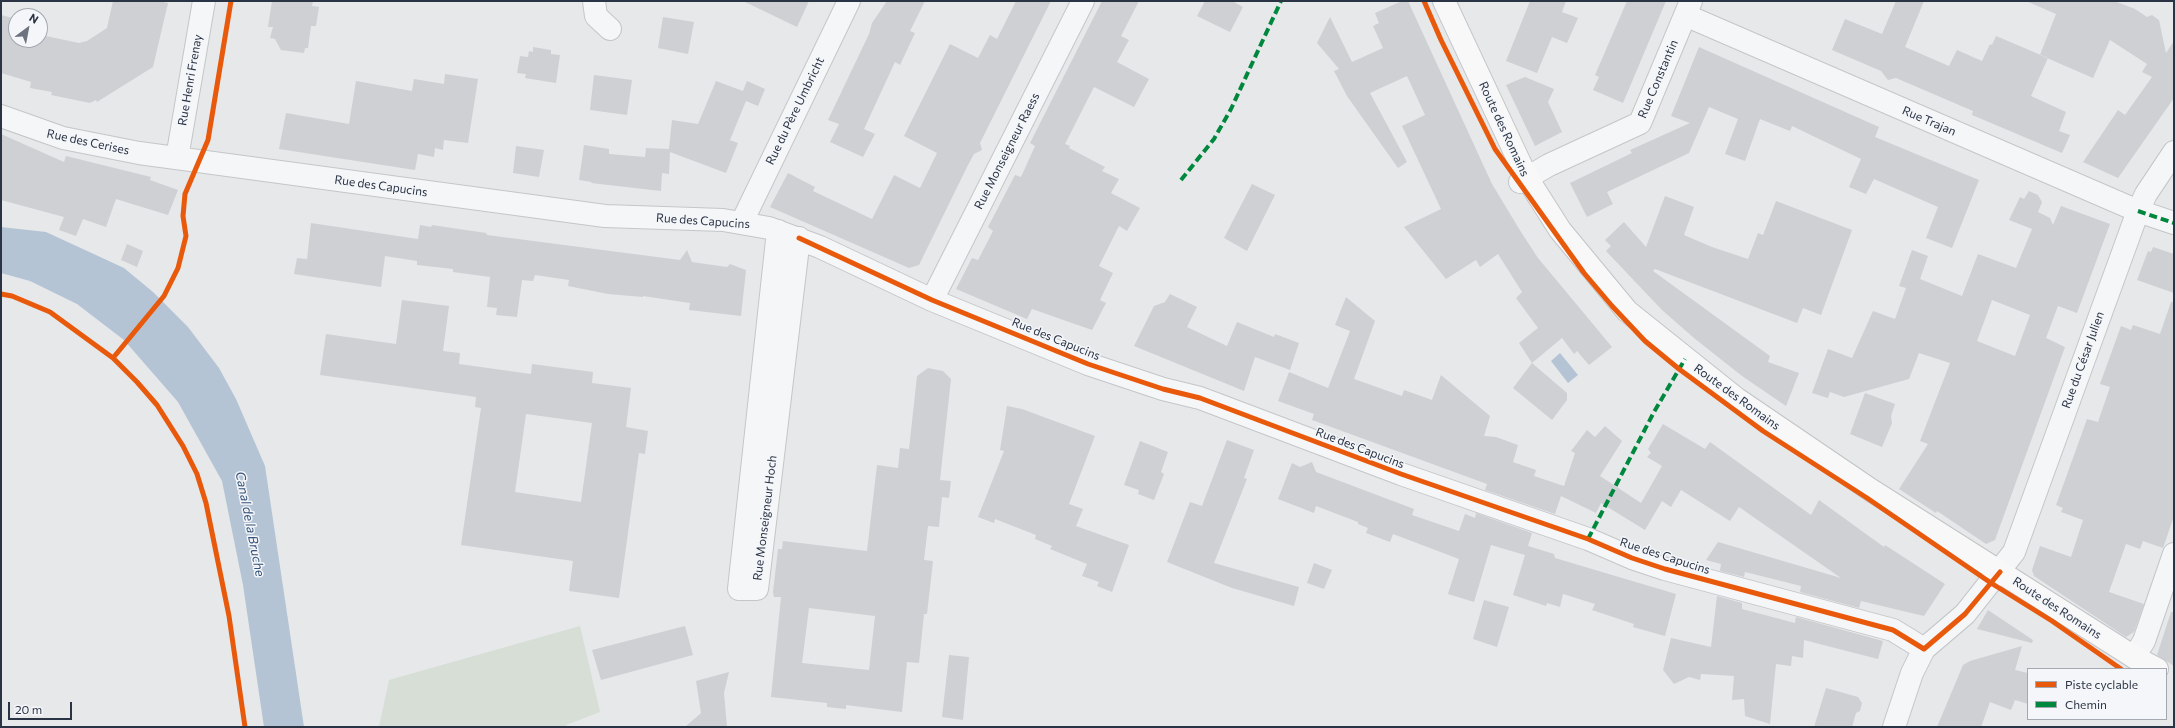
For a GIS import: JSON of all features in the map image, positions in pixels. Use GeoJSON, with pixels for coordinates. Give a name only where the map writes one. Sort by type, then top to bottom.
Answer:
{"type":"FeatureCollection","features":[{"type":"Feature","properties":{"kind":"main road","name":"Route des Romains"},"geometry":{"type":"LineString","coordinates":[[1444,1],[1523,180],[1560,230],[1627,311],[1737,399],[1871,490],[2134,657],[2155,668]]}},
{"type":"Feature","properties":{"kind":"street","name":"Rue Henri Frenay"},"geometry":{"type":"LineString","coordinates":[[177,158],[204,1]]}},
{"type":"Feature","properties":{"kind":"street"},"geometry":{"type":"LineString","coordinates":[[594,1],[596,16],[610,29]]}},
{"type":"Feature","properties":{"kind":"street","name":"Rue du Père Umbricht"},"geometry":{"type":"LineString","coordinates":[[742,222],[849,1]]}},
{"type":"Feature","properties":{"kind":"street","name":"Rue Monseigneur Raess"},"geometry":{"type":"LineString","coordinates":[[932,300],[1082,1]]}},
{"type":"Feature","properties":{"kind":"street","name":"Rue Constantin"},"geometry":{"type":"LineString","coordinates":[[1523,180],[1549,165],[1640,123],[1688,8]]}},
{"type":"Feature","properties":{"kind":"street","name":"Rue Trajan"},"geometry":{"type":"LineString","coordinates":[[1688,8],[2138,211],[2174,223]]}},
{"type":"Feature","properties":{"kind":"street","name":"Rue des Cerises"},"geometry":{"type":"LineString","coordinates":[[1,116],[63,138],[177,158]]}},
{"type":"Feature","properties":{"kind":"street","name":"Rue du César Julien"},"geometry":{"type":"LineString","coordinates":[[1924,649],[1965,614],[2000,572],[2014,552],[2138,211],[2146,194],[2174,152]]}},
{"type":"Feature","properties":{"kind":"street","name":"Rue des Capucins"},"geometry":{"type":"LineString","coordinates":[[177,158],[605,216],[742,222],[778,231],[799,238],[932,300],[1088,364],[1163,389],[1200,398],[1401,474],[1588,539],[1632,558],[1665,569],[1893,630],[1924,649]]}},
{"type":"Feature","properties":{"kind":"street","name":"Rue Monseigneur Hoch"},"geometry":{"type":"LineString","coordinates":[[778,231],[738,589],[757,589],[799,238]]}},
{"type":"Feature","properties":{"kind":"street"},"geometry":{"type":"LineString","coordinates":[[2134,657],[2144,641],[2174,554]]}},
{"type":"Feature","properties":{"kind":"street"},"geometry":{"type":"LineString","coordinates":[[1894,727],[1912,672],[1924,649]]}},
{"type":"Feature","properties":{"kind":"shaded area"},"geometry":{"type":"Polygon","coordinates":[[[580,626],[600,712],[566,725],[566,727],[379,727],[389,680],[580,626]]]}},
{"type":"Feature","properties":{"kind":"water","name":"Canal de la Bruche"},"geometry":{"type":"Polygon","coordinates":[[[1,227],[46,232],[124,268],[153,292],[188,327],[219,368],[236,399],[265,466],[304,727],[264,727],[243,585],[222,481],[178,402],[124,340],[77,304],[30,281],[1,273],[1,227]]]}},
{"type":"Feature","properties":{"kind":"water"},"geometry":{"type":"Polygon","coordinates":[[[1560,353],[1578,375],[1568,383],[1551,361],[1560,353]]]}},
{"type":"Feature","properties":{"kind":"building"},"geometry":{"type":"Polygon","coordinates":[[[113,1],[158,1],[168,3],[153,67],[97,102],[96,100],[90,103],[51,95],[52,92],[30,88],[31,82],[1,73],[1,15],[8,17],[8,48],[48,48],[48,36],[79,43],[87,41],[107,28],[113,1]]]}},
{"type":"Feature","properties":{"kind":"building"},"geometry":{"type":"Polygon","coordinates":[[[272,1],[313,1],[312,6],[319,7],[316,26],[311,26],[308,48],[305,48],[304,53],[281,50],[275,39],[270,38],[273,27],[268,27],[272,1]]]}},
{"type":"Feature","properties":{"kind":"building"},"geometry":{"type":"Polygon","coordinates":[[[743,1],[809,1],[797,27],[743,1]]]}},
{"type":"Feature","properties":{"kind":"building"},"geometry":{"type":"Polygon","coordinates":[[[887,1],[925,1],[910,31],[915,33],[900,65],[895,62],[864,129],[875,134],[863,157],[830,142],[839,124],[828,120],[869,34],[872,23],[887,1]]]}},
{"type":"Feature","properties":{"kind":"building"},"geometry":{"type":"Polygon","coordinates":[[[1016,1],[1051,1],[980,143],[982,150],[974,154],[919,265],[909,268],[770,207],[788,173],[815,187],[813,191],[872,219],[894,175],[920,188],[937,153],[904,136],[950,44],[978,58],[990,35],[997,39],[1016,1]]]}},
{"type":"Feature","properties":{"kind":"building"},"geometry":{"type":"Polygon","coordinates":[[[1102,1],[1139,1],[1121,36],[1129,40],[1117,62],[1149,79],[1134,107],[1094,87],[1065,144],[1070,146],[1069,148],[1105,167],[1102,171],[1119,179],[1111,193],[1140,208],[1127,231],[1119,226],[1099,266],[1113,273],[1100,300],[1106,303],[1092,330],[1032,309],[1027,319],[956,289],[972,258],[978,260],[993,231],[988,227],[1015,175],[1021,177],[1035,146],[1030,143],[1102,1]]]}},
{"type":"Feature","properties":{"kind":"building"},"geometry":{"type":"Polygon","coordinates":[[[1205,1],[1232,1],[1243,7],[1230,32],[1197,16],[1205,1]]]}},
{"type":"Feature","properties":{"kind":"building"},"geometry":{"type":"Polygon","coordinates":[[[1402,1],[1408,1],[1492,184],[1521,232],[1538,258],[1612,347],[1589,365],[1577,351],[1574,354],[1562,338],[1532,363],[1519,343],[1538,328],[1516,298],[1522,292],[1498,254],[1480,267],[1476,260],[1446,279],[1404,227],[1441,209],[1402,126],[1425,115],[1407,76],[1370,93],[1407,162],[1398,168],[1347,96],[1334,71],[1339,69],[1317,43],[1330,17],[1352,62],[1383,48],[1373,26],[1379,23],[1375,13],[1402,1]]]}},
{"type":"Feature","properties":{"kind":"building"},"geometry":{"type":"Polygon","coordinates":[[[1530,1],[1566,1],[1562,12],[1578,18],[1567,43],[1552,37],[1537,73],[1506,61],[1530,1]]]}},
{"type":"Feature","properties":{"kind":"building"},"geometry":{"type":"Polygon","coordinates":[[[1627,1],[1666,1],[1623,103],[1593,90],[1599,77],[1595,75],[1627,1]]]}},
{"type":"Feature","properties":{"kind":"building"},"geometry":{"type":"Polygon","coordinates":[[[1896,1],[1924,1],[1905,47],[1949,66],[1957,50],[1982,61],[1990,44],[1992,45],[1996,36],[2048,58],[2031,96],[2066,112],[2059,131],[2070,135],[2062,153],[1972,115],[1973,111],[1896,78],[1888,80],[1881,71],[1832,50],[1845,19],[1882,34],[1896,1]]]}},
{"type":"Feature","properties":{"kind":"building"},"geometry":{"type":"Polygon","coordinates":[[[2026,1],[2114,1],[2135,9],[2147,17],[2152,15],[2159,20],[2166,53],[2174,41],[2174,98],[2118,178],[2083,162],[2118,110],[2125,115],[2152,77],[2142,72],[2147,64],[2110,40],[2093,78],[2040,55],[2056,14],[2026,1]]]}},
{"type":"Feature","properties":{"kind":"building"},"geometry":{"type":"Polygon","coordinates":[[[663,17],[694,22],[688,54],[658,48],[663,17]]]}},
{"type":"Feature","properties":{"kind":"building"},"geometry":{"type":"Polygon","coordinates":[[[533,47],[551,50],[551,54],[560,55],[556,83],[525,78],[526,74],[517,73],[520,56],[528,57],[529,51],[533,52],[533,47]]]}},
{"type":"Feature","properties":{"kind":"building"},"geometry":{"type":"Polygon","coordinates":[[[1699,47],[1879,127],[1875,137],[1979,180],[1952,248],[1926,238],[1938,207],[1874,179],[1866,194],[1849,187],[1861,159],[1792,126],[1790,131],[1760,119],[1745,161],[1725,154],[1738,119],[1709,107],[1689,153],[1607,192],[1613,204],[1587,217],[1570,183],[1632,153],[1630,150],[1690,123],[1671,116],[1699,47]]]}},
{"type":"Feature","properties":{"kind":"building"},"geometry":{"type":"Polygon","coordinates":[[[445,74],[478,79],[468,143],[444,140],[443,150],[435,148],[434,157],[418,154],[415,170],[279,149],[286,113],[349,124],[356,81],[412,91],[414,79],[444,84],[445,74]]]}},
{"type":"Feature","properties":{"kind":"building"},"geometry":{"type":"Polygon","coordinates":[[[594,75],[632,80],[627,115],[590,110],[594,75]]]}},
{"type":"Feature","properties":{"kind":"building"},"geometry":{"type":"Polygon","coordinates":[[[1525,77],[1554,89],[1548,102],[1562,132],[1535,146],[1506,85],[1525,77]]]}},
{"type":"Feature","properties":{"kind":"building"},"geometry":{"type":"Polygon","coordinates":[[[716,81],[743,91],[747,81],[765,89],[758,106],[746,101],[730,140],[738,143],[726,173],[670,152],[669,174],[662,173],[661,191],[591,183],[592,182],[579,180],[584,145],[609,149],[609,154],[645,157],[646,148],[669,149],[672,120],[698,124],[716,81]]]}},
{"type":"Feature","properties":{"kind":"building"},"geometry":{"type":"Polygon","coordinates":[[[1,134],[64,162],[66,156],[151,177],[150,180],[178,190],[168,215],[116,199],[106,227],[83,219],[76,236],[59,230],[64,217],[1,200],[1,134]]]}},
{"type":"Feature","properties":{"kind":"building"},"geometry":{"type":"Polygon","coordinates":[[[516,146],[544,150],[539,177],[513,173],[516,146]]]}},
{"type":"Feature","properties":{"kind":"building"},"geometry":{"type":"Polygon","coordinates":[[[1252,184],[1275,195],[1247,251],[1224,238],[1252,184]]]}},
{"type":"Feature","properties":{"kind":"building"},"geometry":{"type":"Polygon","coordinates":[[[2029,191],[2038,195],[2042,202],[2038,212],[2050,218],[2053,225],[2061,206],[2110,224],[2077,313],[2058,306],[2046,338],[2065,347],[1995,540],[1986,544],[1937,511],[1936,513],[1899,489],[1928,444],[1920,441],[1950,363],[1919,353],[1909,379],[1844,397],[1830,392],[1828,398],[1812,393],[1828,349],[1852,358],[1873,311],[1895,319],[1906,288],[1899,286],[1912,250],[1928,256],[1920,279],[1962,296],[1978,254],[2016,268],[2032,229],[2009,220],[2020,197],[2024,199],[2029,191]],[[1992,300],[1977,341],[2015,356],[2030,315],[1992,300]]]}},
{"type":"Feature","properties":{"kind":"building"},"geometry":{"type":"Polygon","coordinates":[[[1665,196],[1694,207],[1684,235],[1712,247],[1748,259],[1758,233],[1763,235],[1776,201],[1852,230],[1821,315],[1803,308],[1797,323],[1655,269],[1653,271],[1770,356],[1768,362],[1799,373],[1786,406],[1742,376],[1694,338],[1662,310],[1606,251],[1611,246],[1605,240],[1624,222],[1646,247],[1665,196]]]}},
{"type":"Feature","properties":{"kind":"building"},"geometry":{"type":"Polygon","coordinates":[[[311,223],[418,239],[420,225],[431,227],[432,225],[486,233],[487,235],[680,260],[687,250],[692,262],[727,267],[730,264],[746,270],[741,316],[689,310],[690,303],[643,296],[608,294],[568,286],[569,280],[535,275],[533,281],[522,280],[517,317],[496,315],[497,308],[487,307],[490,277],[453,272],[453,269],[417,265],[417,261],[385,256],[381,287],[294,274],[297,258],[307,259],[311,223]]]}},
{"type":"Feature","properties":{"kind":"building"},"geometry":{"type":"Polygon","coordinates":[[[127,244],[143,251],[137,267],[121,260],[127,244]]]}},
{"type":"Feature","properties":{"kind":"building"},"geometry":{"type":"Polygon","coordinates":[[[2153,247],[2174,254],[2174,293],[2137,280],[2148,251],[2151,252],[2153,247]]]}},
{"type":"Feature","properties":{"kind":"building"},"geometry":{"type":"Polygon","coordinates":[[[1170,294],[1197,307],[1187,327],[1227,346],[1237,322],[1274,337],[1275,334],[1299,343],[1290,370],[1255,357],[1244,391],[1134,346],[1154,306],[1165,302],[1170,294]]]}},
{"type":"Feature","properties":{"kind":"building"},"geometry":{"type":"Polygon","coordinates":[[[1346,297],[1375,321],[1354,379],[1402,396],[1404,390],[1432,400],[1441,375],[1490,416],[1484,436],[1496,437],[1518,445],[1513,462],[1536,470],[1534,476],[1564,486],[1575,453],[1571,451],[1587,430],[1595,437],[1605,426],[1622,441],[1600,476],[1641,503],[1662,466],[1647,457],[1651,453],[1648,449],[1663,424],[1705,449],[1710,442],[1811,515],[1819,500],[1884,547],[1885,545],[1945,584],[1924,616],[1861,601],[1859,608],[1800,592],[1801,586],[1745,572],[1744,577],[1720,571],[1721,564],[1706,560],[1718,542],[1841,578],[1739,507],[1730,521],[1681,490],[1671,507],[1662,501],[1645,530],[1601,503],[1596,513],[1561,496],[1555,514],[1485,490],[1487,484],[1312,420],[1314,414],[1278,401],[1289,372],[1328,388],[1350,331],[1335,325],[1346,297]]]}},
{"type":"Feature","properties":{"kind":"building"},"geometry":{"type":"Polygon","coordinates":[[[402,300],[449,306],[443,351],[460,353],[459,364],[531,374],[532,364],[593,372],[592,383],[631,388],[626,427],[648,431],[645,454],[639,453],[619,598],[569,591],[573,561],[461,545],[481,408],[475,407],[476,397],[320,375],[326,334],[396,344],[402,300]],[[526,414],[515,492],[581,502],[592,423],[526,414]]]}},
{"type":"Feature","properties":{"kind":"building"},"geometry":{"type":"Polygon","coordinates":[[[2171,302],[2174,302],[2174,516],[2163,548],[2143,541],[2140,549],[2126,544],[2109,592],[2144,604],[2134,632],[2126,637],[2034,576],[2032,570],[2040,546],[2071,557],[2083,520],[2061,512],[2063,508],[2056,505],[2087,419],[2098,422],[2110,387],[2100,384],[2121,326],[2131,330],[2133,325],[2160,334],[2171,302]]]}},
{"type":"Feature","properties":{"kind":"building"},"geometry":{"type":"Polygon","coordinates":[[[1532,363],[1567,393],[1567,400],[1552,420],[1513,388],[1532,363]]]}},
{"type":"Feature","properties":{"kind":"building"},"geometry":{"type":"Polygon","coordinates":[[[928,368],[943,371],[951,379],[940,480],[951,481],[949,498],[942,497],[939,527],[928,526],[924,560],[933,561],[927,614],[924,614],[919,663],[907,662],[902,712],[846,705],[846,709],[827,707],[827,703],[771,697],[781,597],[774,597],[773,592],[778,549],[782,549],[783,541],[867,551],[877,465],[898,468],[900,448],[909,449],[917,376],[928,368]],[[809,608],[802,663],[869,670],[875,616],[809,608]]]}},
{"type":"Feature","properties":{"kind":"building"},"geometry":{"type":"Polygon","coordinates":[[[1865,393],[1895,404],[1891,416],[1892,423],[1882,447],[1850,434],[1865,393]]]}},
{"type":"Feature","properties":{"kind":"building"},"geometry":{"type":"Polygon","coordinates":[[[1007,406],[1022,409],[1095,436],[1069,504],[1083,509],[1076,526],[1129,545],[1112,592],[1097,586],[1099,582],[1082,576],[1087,564],[1050,549],[1052,546],[1035,539],[1036,535],[995,519],[994,523],[978,517],[1004,451],[1000,450],[1007,406]]]}},
{"type":"Feature","properties":{"kind":"building"},"geometry":{"type":"Polygon","coordinates":[[[1227,440],[1254,450],[1244,478],[1247,479],[1214,563],[1299,587],[1294,606],[1232,588],[1167,562],[1190,502],[1202,506],[1227,440]]]}},
{"type":"Feature","properties":{"kind":"building"},"geometry":{"type":"Polygon","coordinates":[[[1140,441],[1168,452],[1161,472],[1164,474],[1154,500],[1138,494],[1139,490],[1124,485],[1140,441]]]}},
{"type":"Feature","properties":{"kind":"building"},"geometry":{"type":"Polygon","coordinates":[[[1312,462],[1316,472],[1414,509],[1412,515],[1459,531],[1465,514],[1475,518],[1476,513],[1532,533],[1528,546],[1554,554],[1555,558],[1676,594],[1665,636],[1633,627],[1634,624],[1592,610],[1595,604],[1563,594],[1560,607],[1547,603],[1546,606],[1513,595],[1525,555],[1491,545],[1474,602],[1448,594],[1459,559],[1393,534],[1390,542],[1366,533],[1368,528],[1358,524],[1358,522],[1316,506],[1314,513],[1278,499],[1292,463],[1300,467],[1312,462]]]}},
{"type":"Feature","properties":{"kind":"building"},"geometry":{"type":"Polygon","coordinates":[[[1314,563],[1332,570],[1324,589],[1307,583],[1314,563]]]}},
{"type":"Feature","properties":{"kind":"building"},"geometry":{"type":"Polygon","coordinates":[[[1717,596],[1742,603],[1742,609],[1795,623],[1796,617],[1883,641],[1878,659],[1804,640],[1803,658],[1792,656],[1791,666],[1776,664],[1770,724],[1745,716],[1744,699],[1732,700],[1734,676],[1701,674],[1700,680],[1689,677],[1674,684],[1663,670],[1671,638],[1711,647],[1717,596]]]}},
{"type":"Feature","properties":{"kind":"building"},"geometry":{"type":"Polygon","coordinates":[[[1484,600],[1509,607],[1497,647],[1473,639],[1484,600]]]}},
{"type":"Feature","properties":{"kind":"building"},"geometry":{"type":"Polygon","coordinates":[[[1988,610],[2033,640],[2032,643],[1977,629],[1988,610]]]}},
{"type":"Feature","properties":{"kind":"building"},"geometry":{"type":"Polygon","coordinates":[[[2171,612],[2174,612],[2174,666],[2157,655],[2171,612]]]}},
{"type":"Feature","properties":{"kind":"building"},"geometry":{"type":"Polygon","coordinates":[[[685,626],[693,655],[601,680],[592,650],[685,626]]]}},
{"type":"Feature","properties":{"kind":"building"},"geometry":{"type":"Polygon","coordinates":[[[2022,646],[2015,670],[2027,673],[2027,704],[2015,700],[2011,710],[1990,702],[1981,727],[1937,727],[1963,665],[1970,661],[2022,646]]]}},
{"type":"Feature","properties":{"kind":"building"},"geometry":{"type":"Polygon","coordinates":[[[949,655],[969,657],[963,720],[942,717],[949,655]]]}},
{"type":"Feature","properties":{"kind":"building"},"geometry":{"type":"Polygon","coordinates":[[[729,672],[724,693],[727,727],[685,727],[701,713],[696,681],[729,672]]]}},
{"type":"Feature","properties":{"kind":"building"},"geometry":{"type":"Polygon","coordinates":[[[1826,688],[1858,697],[1862,703],[1860,711],[1856,713],[1852,727],[1814,727],[1826,688]]]}},
{"type":"Feature","properties":{"kind":"marked path"},"geometry":{"type":"LineString","coordinates":[[1181,180],[1214,139],[1231,109],[1281,1]]}},
{"type":"Feature","properties":{"kind":"marked path"},"geometry":{"type":"LineString","coordinates":[[2138,211],[2174,223]]}},
{"type":"Feature","properties":{"kind":"marked path"},"geometry":{"type":"LineString","coordinates":[[1588,539],[1654,412],[1685,359]]}},
{"type":"Feature","properties":{"kind":"cycle path"},"geometry":{"type":"LineString","coordinates":[[113,358],[164,296],[178,268],[186,236],[183,216],[185,194],[208,140],[231,1]]}},
{"type":"Feature","properties":{"kind":"cycle path"},"geometry":{"type":"LineString","coordinates":[[1424,1],[1441,40],[1495,149],[1584,273],[1645,341],[1679,369],[1763,431],[1867,498],[1991,583],[2052,621],[2120,668]]}},
{"type":"Feature","properties":{"kind":"cycle path"},"geometry":{"type":"LineString","coordinates":[[799,238],[932,300],[1088,364],[1163,389],[1200,398],[1401,474],[1588,539],[1632,558],[1665,569],[1893,630],[1924,649],[1965,614],[2000,572]]}},
{"type":"Feature","properties":{"kind":"cycle path"},"geometry":{"type":"LineString","coordinates":[[1,294],[12,296],[50,312],[113,358],[157,405],[183,446],[197,474],[206,503],[229,616],[245,727]]}}]}
